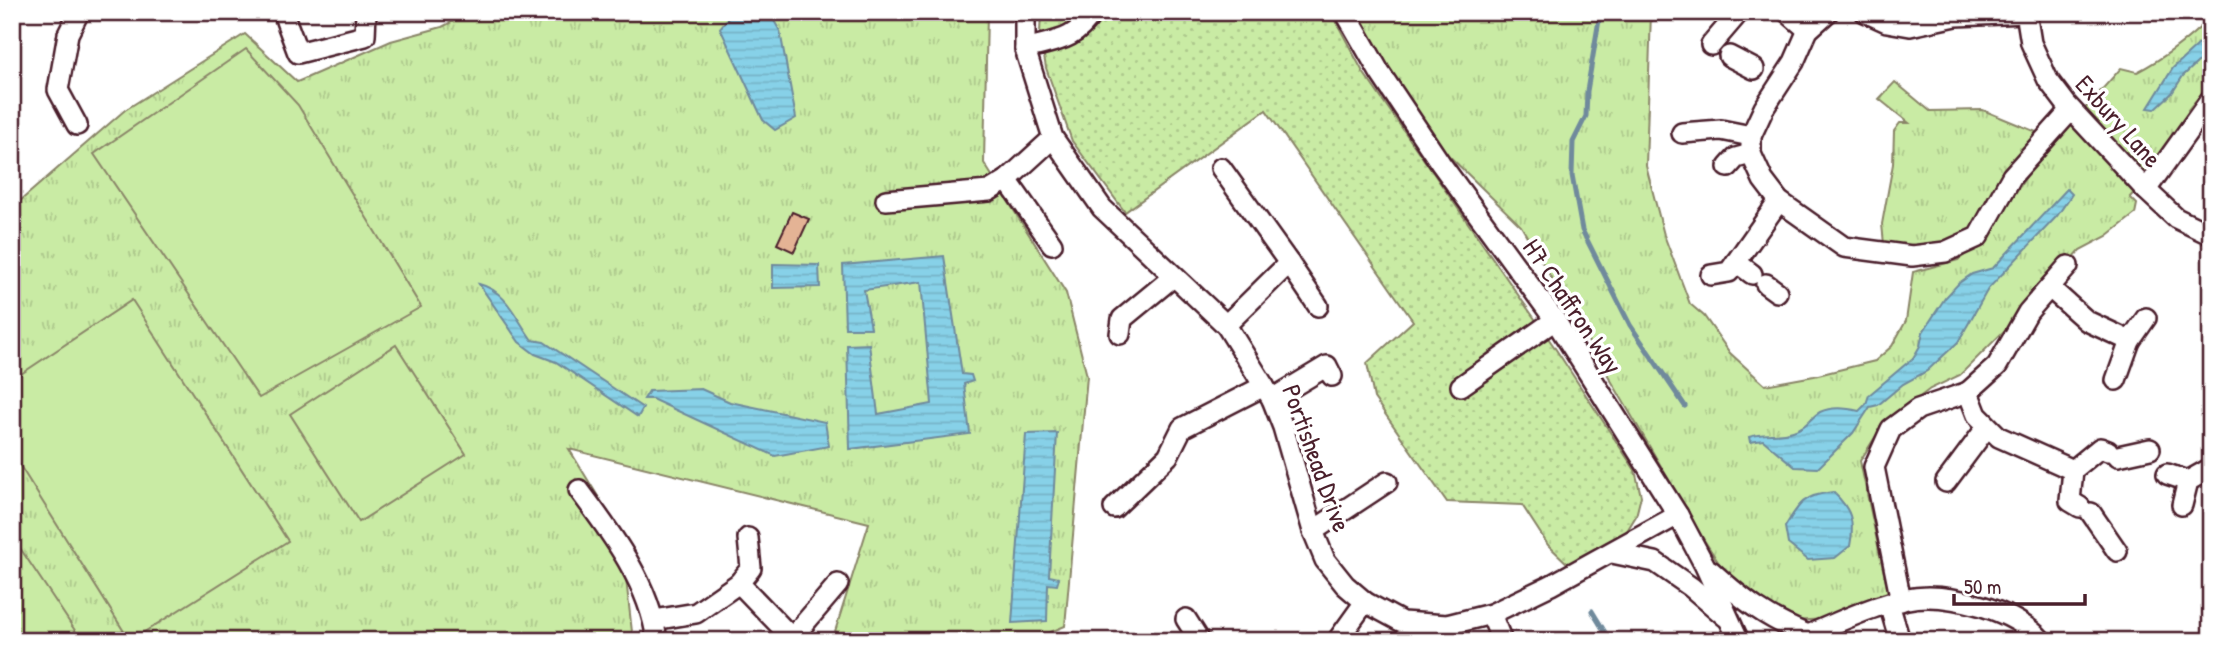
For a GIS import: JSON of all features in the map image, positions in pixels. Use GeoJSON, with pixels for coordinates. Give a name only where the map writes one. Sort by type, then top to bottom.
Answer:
{"type":"FeatureCollection","features":[{"type":"Feature","properties":{"kind":"street"},"geometry":{"type":"LineString","coordinates":[[77,124],[58,90],[68,34],[79,12]]}},
{"type":"Feature","properties":{"kind":"street"},"geometry":{"type":"LineString","coordinates":[[286,20],[298,53],[365,36],[366,12]]}},
{"type":"Feature","properties":{"kind":"street","name":"Portishead Drive"},"geometry":{"type":"LineString","coordinates":[[1025,12],[1026,48],[1053,138],[1102,208],[1226,325],[1268,393],[1283,427],[1313,531],[1325,560],[1345,585],[1365,602],[1402,622],[1447,625],[1491,614],[1612,553],[1678,515]]}},
{"type":"Feature","properties":{"kind":"street"},"geometry":{"type":"LineString","coordinates":[[1026,48],[1069,37],[1083,27],[1093,12]]}},
{"type":"Feature","properties":{"kind":"street","name":"H7 Chaffron Way"},"geometry":{"type":"LineString","coordinates":[[1345,12],[1380,73],[1441,164],[1555,320],[1678,515],[1739,641]]}},
{"type":"Feature","properties":{"kind":"street"},"geometry":{"type":"LineString","coordinates":[[1787,12],[1808,30]]}},
{"type":"Feature","properties":{"kind":"street"},"geometry":{"type":"LineString","coordinates":[[1767,77],[1794,62],[1808,30],[1828,12]]}},
{"type":"Feature","properties":{"kind":"street"},"geometry":{"type":"LineString","coordinates":[[1865,12],[1887,22],[1910,26],[1956,16],[2026,13]]}},
{"type":"Feature","properties":{"kind":"street","name":"Exbury Lane"},"geometry":{"type":"LineString","coordinates":[[2026,13],[2031,43],[2048,80],[2071,110],[2146,191],[2176,218],[2211,236]]}},
{"type":"Feature","properties":{"kind":"street"},"geometry":{"type":"LineString","coordinates":[[1711,45],[1735,17]]}},
{"type":"Feature","properties":{"kind":"street"},"geometry":{"type":"LineString","coordinates":[[1729,56],[1767,77]]}},
{"type":"Feature","properties":{"kind":"street"},"geometry":{"type":"LineString","coordinates":[[1728,167],[1751,145],[1764,108],[1767,77]]}},
{"type":"Feature","properties":{"kind":"street"},"geometry":{"type":"LineString","coordinates":[[2146,191],[2211,99]]}},
{"type":"Feature","properties":{"kind":"street"},"geometry":{"type":"LineString","coordinates":[[1682,133],[1721,130],[1751,145],[1763,180],[1779,201],[1844,247],[1912,256],[1945,252],[1978,237],[2012,176],[2071,110]]}},
{"type":"Feature","properties":{"kind":"street"},"geometry":{"type":"LineString","coordinates":[[886,200],[989,191],[1007,180],[1053,138]]}},
{"type":"Feature","properties":{"kind":"street"},"geometry":{"type":"LineString","coordinates":[[1221,168],[1318,306]]}},
{"type":"Feature","properties":{"kind":"street"},"geometry":{"type":"LineString","coordinates":[[1007,180],[1052,244]]}},
{"type":"Feature","properties":{"kind":"street"},"geometry":{"type":"LineString","coordinates":[[1711,275],[1729,271],[1779,201]]}},
{"type":"Feature","properties":{"kind":"street"},"geometry":{"type":"LineString","coordinates":[[1736,262],[1765,283]]}},
{"type":"Feature","properties":{"kind":"street"},"geometry":{"type":"LineString","coordinates":[[1226,325],[1289,263]]}},
{"type":"Feature","properties":{"kind":"street"},"geometry":{"type":"LineString","coordinates":[[1900,641],[1874,467],[1891,429],[1918,409],[1968,392],[1997,366],[2028,312],[2068,266]]}},
{"type":"Feature","properties":{"kind":"street"},"geometry":{"type":"LineString","coordinates":[[1120,334],[1122,318],[1173,277]]}},
{"type":"Feature","properties":{"kind":"street"},"geometry":{"type":"LineString","coordinates":[[2050,288],[2087,320],[2130,341]]}},
{"type":"Feature","properties":{"kind":"street"},"geometry":{"type":"LineString","coordinates":[[2116,380],[2130,341],[2146,318]]}},
{"type":"Feature","properties":{"kind":"street"},"geometry":{"type":"LineString","coordinates":[[1461,386],[1555,320]]}},
{"type":"Feature","properties":{"kind":"street"},"geometry":{"type":"LineString","coordinates":[[1114,508],[1168,456],[1182,428],[1327,366],[1332,376]]}},
{"type":"Feature","properties":{"kind":"street"},"geometry":{"type":"LineString","coordinates":[[1968,392],[1977,415],[1999,437],[2073,470]]}},
{"type":"Feature","properties":{"kind":"street"},"geometry":{"type":"LineString","coordinates":[[1946,482],[1987,427]]}},
{"type":"Feature","properties":{"kind":"street"},"geometry":{"type":"LineString","coordinates":[[2117,551],[2086,510],[2070,501],[2073,470],[2100,448],[2113,454],[2150,449]]}},
{"type":"Feature","properties":{"kind":"street"},"geometry":{"type":"LineString","coordinates":[[2182,505],[2188,481],[2211,468]]}},
{"type":"Feature","properties":{"kind":"street"},"geometry":{"type":"LineString","coordinates":[[2168,474],[2188,481]]}},
{"type":"Feature","properties":{"kind":"street"},"geometry":{"type":"LineString","coordinates":[[1313,531],[1387,482]]}},
{"type":"Feature","properties":{"kind":"street"},"geometry":{"type":"LineString","coordinates":[[579,490],[619,544],[654,620],[657,641]]}},
{"type":"Feature","properties":{"kind":"street"},"geometry":{"type":"LineString","coordinates":[[654,620],[696,613],[739,583],[751,568],[748,538]]}},
{"type":"Feature","properties":{"kind":"street"},"geometry":{"type":"LineString","coordinates":[[1612,553],[1655,562],[1691,587],[1730,620]]}},
{"type":"Feature","properties":{"kind":"street"},"geometry":{"type":"LineString","coordinates":[[1705,566],[1740,598],[1801,638],[1895,602],[1928,597],[1966,601],[2003,613],[2034,632],[2042,641]]}},
{"type":"Feature","properties":{"kind":"street"},"geometry":{"type":"LineString","coordinates":[[739,583],[792,638],[838,584]]}},
{"type":"Feature","properties":{"kind":"street"},"geometry":{"type":"LineString","coordinates":[[1337,641],[1365,602]]}},
{"type":"Feature","properties":{"kind":"street"},"geometry":{"type":"LineString","coordinates":[[1491,614],[1502,641]]}},
{"type":"Feature","properties":{"kind":"green space"},"geometry":{"type":"Polygon","coordinates":[[[471,12],[987,12],[984,163],[1066,293],[1087,376],[1065,626],[1029,641],[832,641],[869,523],[569,449],[621,534],[633,641],[12,641],[12,208],[125,110],[245,34],[297,82],[391,41],[442,27],[471,12]]]}},
{"type":"Feature","properties":{"kind":"green space"},"geometry":{"type":"Polygon","coordinates":[[[1041,12],[1331,12],[1363,72],[1553,345],[1635,470],[1641,496],[1636,516],[1625,534],[1570,566],[1548,545],[1522,505],[1447,502],[1374,398],[1367,363],[1413,321],[1266,110],[1125,212],[1072,141],[1046,68],[1040,33],[1041,12]]]}},
{"type":"Feature","properties":{"kind":"green space"},"geometry":{"type":"Polygon","coordinates":[[[1355,12],[1651,12],[1646,166],[1664,235],[1690,304],[1704,316],[1730,353],[1765,385],[1875,361],[1892,346],[1906,321],[1913,272],[1958,260],[1985,240],[2031,169],[2121,68],[2137,72],[2148,66],[2176,48],[2211,17],[2211,82],[2188,110],[2191,116],[2159,164],[2130,197],[2137,204],[2135,214],[2107,236],[2080,250],[2047,288],[1960,375],[1930,389],[1883,425],[1860,461],[1889,597],[1829,619],[1790,621],[1762,609],[1724,571],[1521,226],[1440,147],[1366,36],[1355,12]]]}},
{"type":"Feature","properties":{"kind":"green space"},"geometry":{"type":"Polygon","coordinates":[[[246,49],[298,105],[421,307],[259,398],[94,154],[246,49]]]}},
{"type":"Feature","properties":{"kind":"green space"},"geometry":{"type":"Polygon","coordinates":[[[1895,82],[1930,111],[1983,110],[2036,132],[2014,160],[1973,229],[1936,247],[1910,248],[1884,244],[1882,224],[1893,164],[1894,131],[1900,123],[1909,123],[1879,99],[1895,82]]]}},
{"type":"Feature","properties":{"kind":"green space"},"geometry":{"type":"Polygon","coordinates":[[[132,300],[288,541],[130,641],[12,453],[12,380],[132,300]]]}},
{"type":"Feature","properties":{"kind":"green space"},"geometry":{"type":"Polygon","coordinates":[[[396,345],[466,454],[359,522],[290,414],[396,345]]]}},
{"type":"Feature","properties":{"kind":"green space"},"geometry":{"type":"Polygon","coordinates":[[[12,536],[82,641],[12,641],[12,536]]]}},
{"type":"Feature","properties":{"kind":"water"},"geometry":{"type":"Polygon","coordinates":[[[733,12],[769,12],[780,31],[796,118],[775,130],[763,120],[720,28],[733,12]]]}},
{"type":"Feature","properties":{"kind":"water"},"geometry":{"type":"Polygon","coordinates":[[[2211,33],[2211,50],[2183,76],[2172,93],[2155,109],[2148,108],[2173,68],[2211,33]]]}},
{"type":"Feature","properties":{"kind":"water"},"geometry":{"type":"Polygon","coordinates":[[[2067,189],[2072,194],[2057,216],[1988,289],[1958,342],[1927,371],[1903,384],[1878,405],[1870,407],[1853,433],[1818,468],[1795,467],[1763,440],[1750,442],[1749,437],[1798,429],[1825,410],[1840,408],[1859,411],[1866,404],[1869,395],[1913,358],[1920,346],[1923,332],[1945,298],[1959,283],[1972,274],[1993,268],[2067,189]]]}},
{"type":"Feature","properties":{"kind":"water"},"geometry":{"type":"Polygon","coordinates":[[[944,256],[962,374],[971,375],[973,381],[964,384],[970,434],[850,449],[847,345],[869,344],[878,414],[932,404],[921,282],[864,290],[871,328],[845,328],[843,265],[944,256]]]}},
{"type":"Feature","properties":{"kind":"water"},"geometry":{"type":"Polygon","coordinates":[[[773,264],[819,265],[820,287],[773,288],[773,264]]]}},
{"type":"Feature","properties":{"kind":"water"},"geometry":{"type":"Polygon","coordinates":[[[479,284],[504,299],[532,340],[544,342],[643,408],[638,417],[556,362],[535,354],[519,342],[479,284]]]}},
{"type":"Feature","properties":{"kind":"water"},"geometry":{"type":"Polygon","coordinates":[[[701,389],[730,402],[825,422],[829,446],[775,456],[652,399],[644,399],[649,391],[701,389]]]}},
{"type":"Feature","properties":{"kind":"water"},"geometry":{"type":"Polygon","coordinates":[[[1057,433],[1049,576],[1059,578],[1057,585],[1048,584],[1047,621],[1012,623],[1026,434],[1057,433]]]}},
{"type":"Feature","properties":{"kind":"water"},"geometry":{"type":"Polygon","coordinates":[[[1833,492],[1848,510],[1852,522],[1850,546],[1835,558],[1808,560],[1788,544],[1785,527],[1803,502],[1815,495],[1833,492]]]}},
{"type":"Feature","properties":{"kind":"building"},"geometry":{"type":"Polygon","coordinates":[[[792,212],[809,219],[794,252],[777,244],[792,212]]]}},
{"type":"Feature","properties":{"kind":"waterway"},"geometry":{"type":"LineString","coordinates":[[1595,12],[1599,20],[1587,91],[1586,116],[1573,142],[1572,175],[1582,230],[1630,325],[1685,406]]}},
{"type":"Feature","properties":{"kind":"waterway"},"geometry":{"type":"LineString","coordinates":[[1592,611],[1606,634],[1615,641]]}}]}
